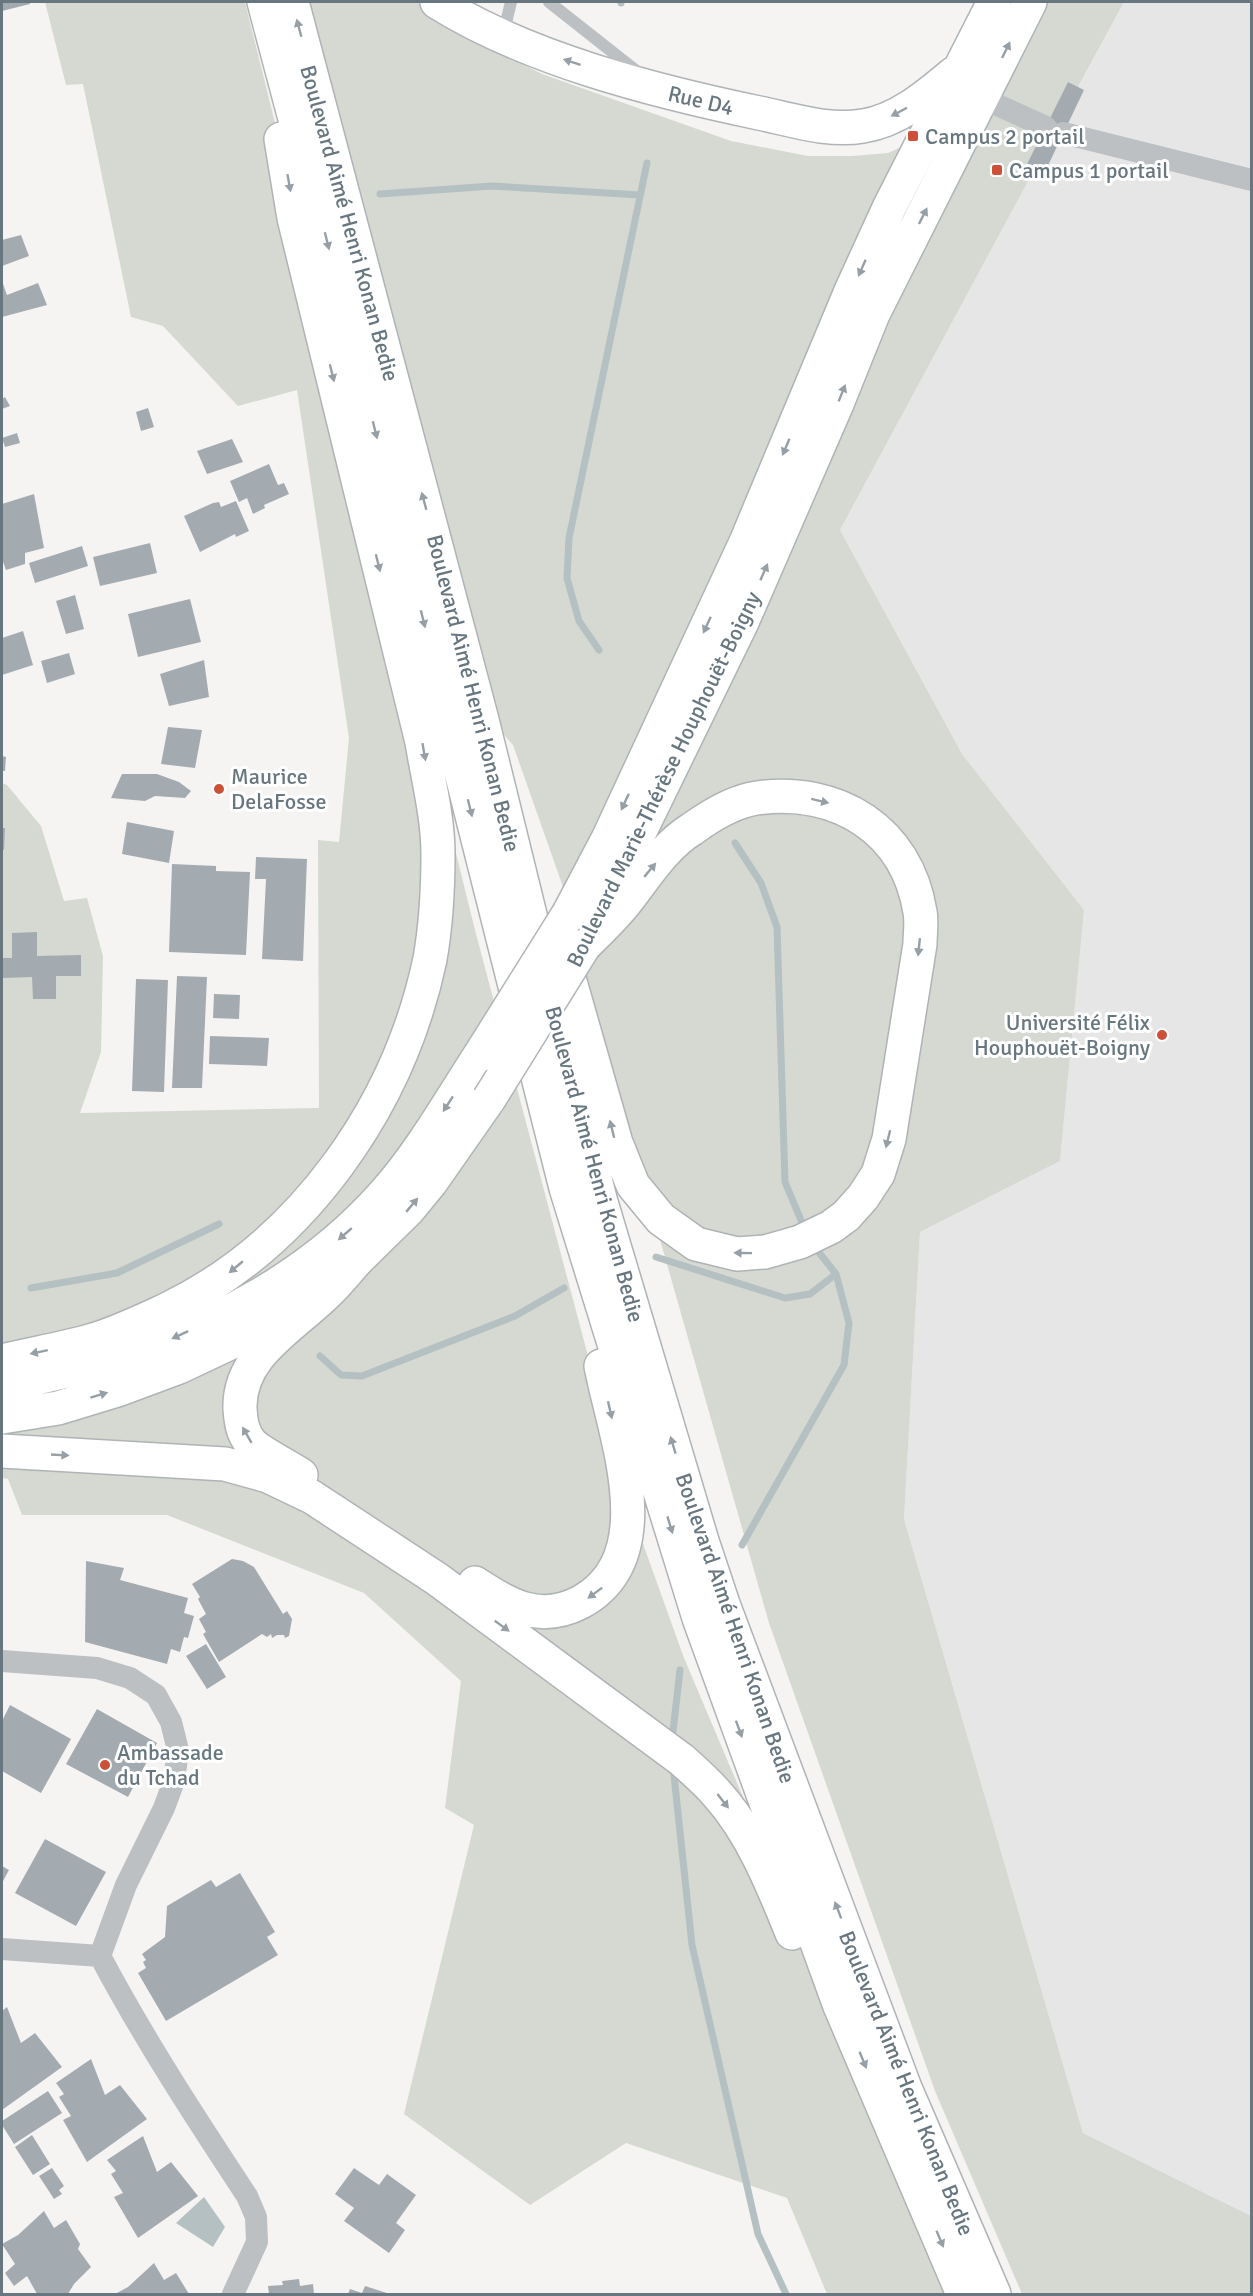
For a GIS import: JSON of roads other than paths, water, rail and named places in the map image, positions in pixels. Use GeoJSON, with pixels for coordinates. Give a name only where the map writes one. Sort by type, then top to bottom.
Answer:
{"type":"FeatureCollection","features":[{"type":"Feature","properties":{"kind":"main road"},"geometry":{"type":"LineString","coordinates":[[2,1361],[92,1341],[166,1310],[222,1278],[281,1230],[335,1170],[365,1125],[401,1052],[430,958],[436,905],[438,852],[426,764],[294,218],[258,2]]}},
{"type":"Feature","properties":{"kind":"main road","name":"Boulevard Aimé Henri Konan Bedie"},"geometry":{"type":"LineString","coordinates":[[264,2],[320,213],[566,1188],[711,1611],[905,2088],[994,2295]]}},
{"type":"Feature","properties":{"kind":"main road","name":"Boulevard Aimé Henri Konan Bedie"},"geometry":{"type":"LineString","coordinates":[[292,2],[482,720],[600,1199],[702,1541],[719,1674],[840,2006],[963,2295]]}},
{"type":"Feature","properties":{"kind":"main road","name":"Rue D4"},"geometry":{"type":"LineString","coordinates":[[437,2],[455,13],[533,49],[661,91],[832,128],[865,126],[896,114],[927,96],[963,65]]}},
{"type":"Feature","properties":{"kind":"main road","name":"Boulevard Marie-Thérèse Houphouët-Boigny"},"geometry":{"type":"LineString","coordinates":[[2,1385],[98,1363],[172,1338],[253,1300],[319,1256],[350,1230],[386,1192],[429,1136],[569,913],[608,839],[746,542],[889,208],[994,2]]}},
{"type":"Feature","properties":{"kind":"main road","name":"Boulevard Marie-Thérèse Houphouët-Boigny"},"geometry":{"type":"LineString","coordinates":[[2,1417],[58,1408],[117,1390],[232,1342],[289,1311],[356,1262],[392,1227],[425,1189],[489,1099],[585,946],[742,622],[836,406],[873,314],[1030,2]]}},
{"type":"Feature","properties":{"kind":"main road"},"geometry":{"type":"LineString","coordinates":[[482,720],[506,757],[615,1143],[633,1185],[661,1219],[696,1244],[737,1254],[765,1252],[809,1238],[846,1216],[863,1197],[878,1174],[889,1138],[920,944],[921,915],[914,884],[902,856],[880,832],[856,815],[821,800],[788,796],[756,798],[730,807],[690,829],[669,848],[623,905],[585,946]]}},
{"type":"Feature","properties":{"kind":"main road"},"geometry":{"type":"LineString","coordinates":[[356,1262],[326,1295],[263,1351],[244,1380],[240,1403],[241,1425],[251,1444],[511,1605],[540,1612],[559,1610],[578,1604],[596,1593],[610,1579],[623,1550],[628,1530],[628,1491],[566,1188]]}},
{"type":"Feature","properties":{"kind":"main road"},"geometry":{"type":"LineString","coordinates":[[2,1452],[225,1464],[268,1476],[312,1497],[437,1579],[682,1760],[718,1794],[750,1841],[804,1960],[819,1985],[840,2006]]}},
{"type":"Feature","properties":{"kind":"street"},"geometry":{"type":"LineString","coordinates":[[982,98],[1054,130],[1251,180]]}},
{"type":"Feature","properties":{"kind":"street"},"geometry":{"type":"LineString","coordinates":[[2,1661],[97,1668],[130,1678],[156,1695],[171,1722],[178,1750],[174,1780],[164,1808],[126,1884],[100,1956],[153,2051],[247,2196],[256,2217],[257,2242],[233,2295]]}},
{"type":"Feature","properties":{"kind":"street"},"geometry":{"type":"LineString","coordinates":[[2,1949],[100,1956]]}},
{"type":"Feature","properties":{"kind":"lane"},"geometry":{"type":"LineString","coordinates":[[503,36],[511,2]]}},
{"type":"Feature","properties":{"kind":"lane"},"geometry":{"type":"LineString","coordinates":[[549,2],[661,91]]}},
{"type":"Feature","properties":{"kind":"waterway"},"geometry":{"type":"LineString","coordinates":[[599,650],[579,621],[567,578],[569,538],[647,163]]}},
{"type":"Feature","properties":{"kind":"waterway"},"geometry":{"type":"LineString","coordinates":[[380,194],[492,186],[640,195]]}},
{"type":"Feature","properties":{"kind":"waterway"},"geometry":{"type":"LineString","coordinates":[[735,843],[761,883],[777,927],[785,1182],[803,1225]]}},
{"type":"Feature","properties":{"kind":"waterway"},"geometry":{"type":"LineString","coordinates":[[31,1288],[117,1273],[219,1224]]}},
{"type":"Feature","properties":{"kind":"waterway"},"geometry":{"type":"LineString","coordinates":[[742,1545],[844,1365],[849,1323],[836,1274],[813,1245]]}},
{"type":"Feature","properties":{"kind":"waterway"},"geometry":{"type":"LineString","coordinates":[[656,1257],[785,1298],[810,1294],[836,1274]]}},
{"type":"Feature","properties":{"kind":"waterway"},"geometry":{"type":"LineString","coordinates":[[320,1356],[341,1375],[362,1376],[515,1316],[564,1288]]}},
{"type":"Feature","properties":{"kind":"waterway"},"geometry":{"type":"LineString","coordinates":[[672,1740],[680,1670]]}},
{"type":"Feature","properties":{"kind":"waterway"},"geometry":{"type":"LineString","coordinates":[[673,1766],[692,1945],[758,2234],[786,2294]]}},
{"type":"Feature","properties":{"kind":"place","name":"Campus 2 portail"},"geometry":{"type":"Point","coordinates":[913,136]}},
{"type":"Feature","properties":{"kind":"place","name":"Campus 1 portail"},"geometry":{"type":"Point","coordinates":[997,170]}},
{"type":"Feature","properties":{"kind":"place","name":"Maurice DelaFosse"},"geometry":{"type":"Point","coordinates":[219,789]}},
{"type":"Feature","properties":{"kind":"place","name":"Université Félix Houphouët-Boigny"},"geometry":{"type":"Point","coordinates":[1162,1035]}},
{"type":"Feature","properties":{"kind":"place","name":"Ambassade du Tchad"},"geometry":{"type":"Point","coordinates":[105,1765]}}]}
